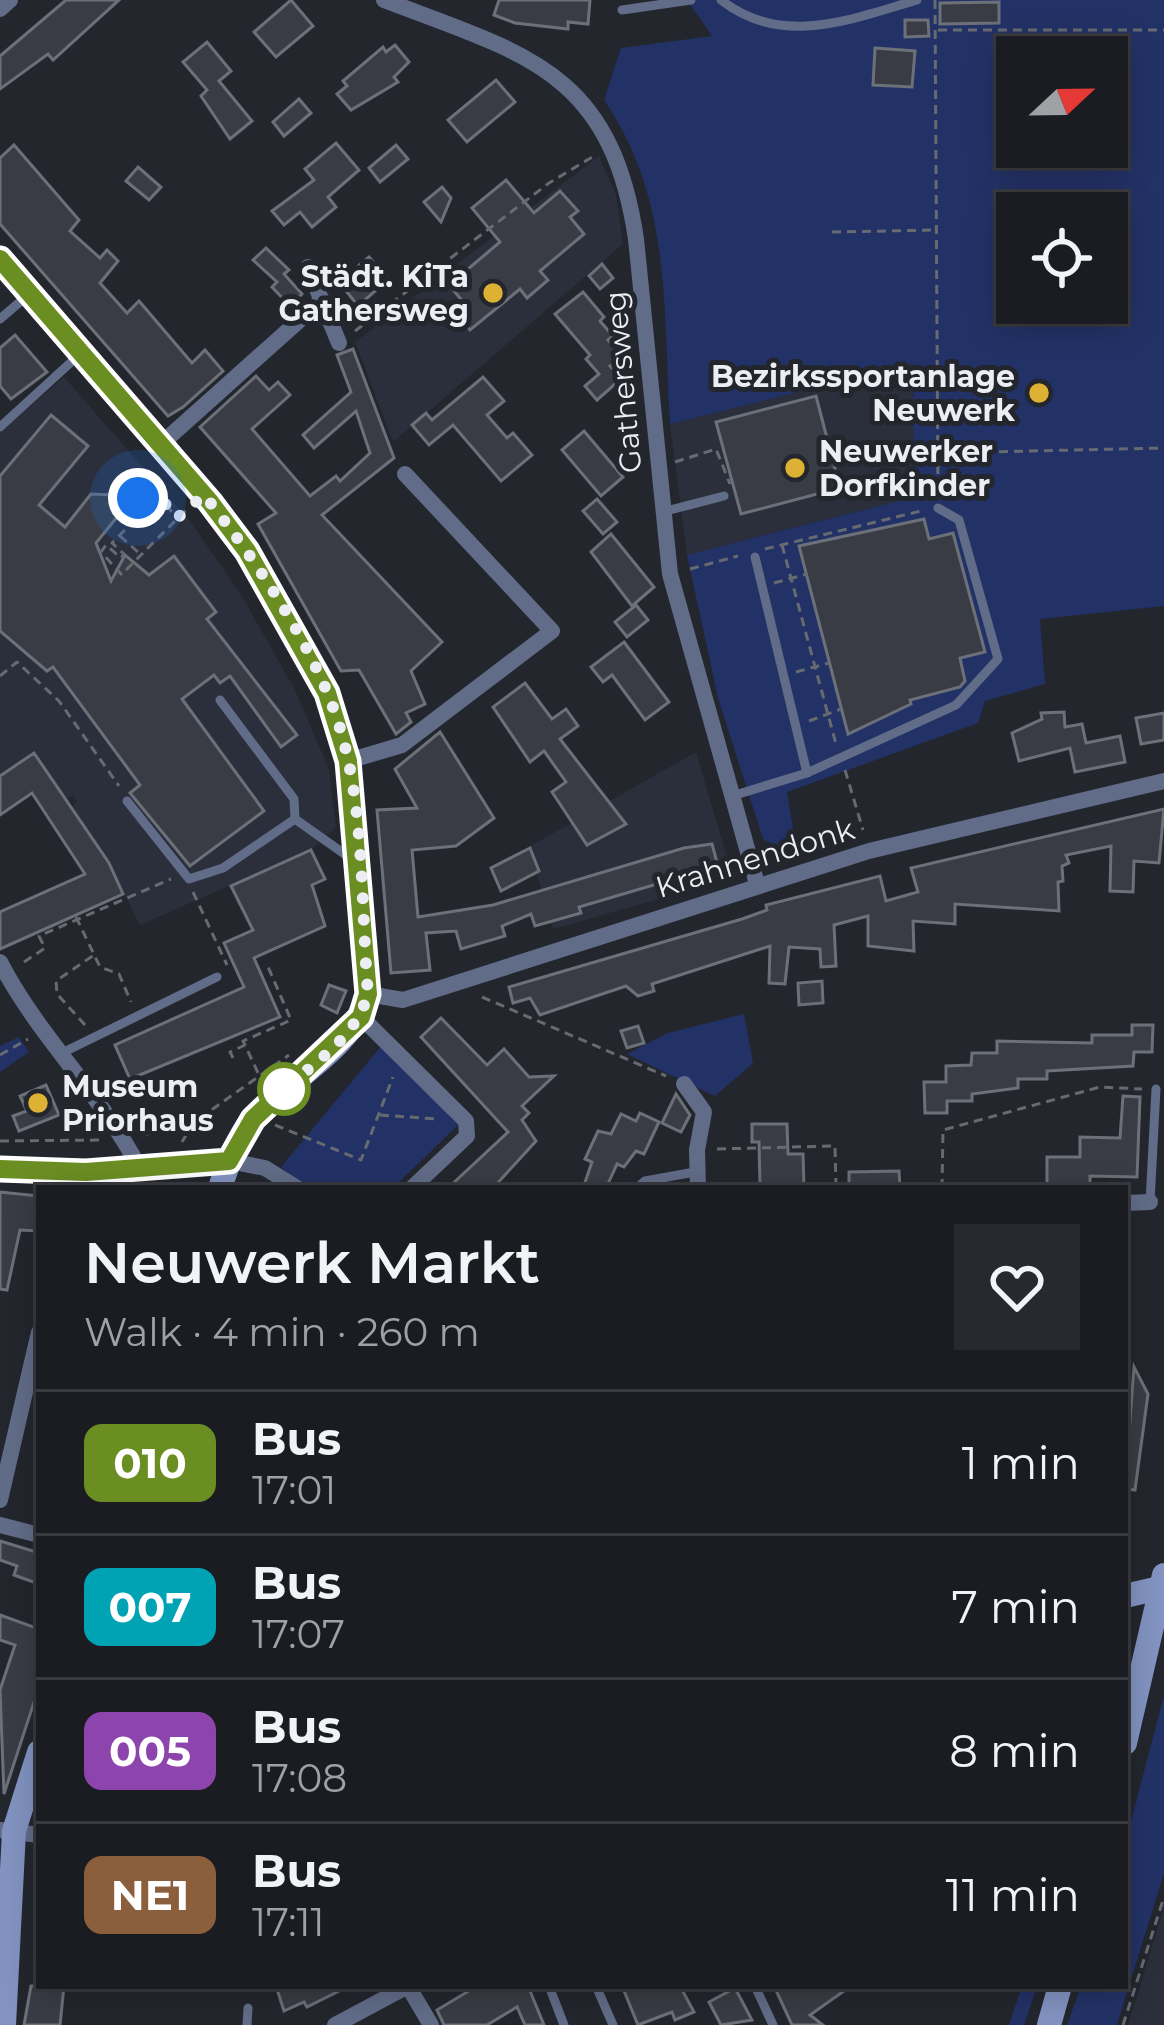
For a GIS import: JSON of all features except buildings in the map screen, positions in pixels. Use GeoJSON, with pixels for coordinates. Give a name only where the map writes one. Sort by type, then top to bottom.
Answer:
{"type":"FeatureCollection","features":[{"type":"Feature","properties":{"kind":"street"},"geometry":{"type":"LineString","coordinates":[[0,9],[10,0]]}},
{"type":"Feature","properties":{"kind":"street","name":"Gathersweg"},"geometry":{"type":"LineString","coordinates":[[384,0],[491,41],[566,81],[613,146],[628,188],[636,239],[670,574],[758,884]]}},
{"type":"Feature","properties":{"kind":"street"},"geometry":{"type":"LineString","coordinates":[[0,260],[247,551],[320,678],[348,761],[364,1005],[466,1121],[467,1136],[415,1185]]}},
{"type":"Feature","properties":{"kind":"street"},"geometry":{"type":"LineString","coordinates":[[308,267],[339,343]]}},
{"type":"Feature","properties":{"kind":"street"},"geometry":{"type":"LineString","coordinates":[[160,445],[322,300]]}},
{"type":"Feature","properties":{"kind":"street"},"geometry":{"type":"LineString","coordinates":[[348,761],[402,745],[552,631],[405,475]]}},
{"type":"Feature","properties":{"kind":"street","name":"Krahnendonk"},"geometry":{"type":"LineString","coordinates":[[364,1005],[403,1000],[869,850],[1164,781]]}},
{"type":"Feature","properties":{"kind":"street"},"geometry":{"type":"LineString","coordinates":[[3,968],[124,1139],[140,1169]]}},
{"type":"Feature","properties":{"kind":"street"},"geometry":{"type":"LineString","coordinates":[[221,1185],[253,1119],[364,1005]]}},
{"type":"Feature","properties":{"kind":"street"},"geometry":{"type":"LineString","coordinates":[[685,1084],[704,1112],[697,1180]]}},
{"type":"Feature","properties":{"kind":"street"},"geometry":{"type":"LineString","coordinates":[[0,1168],[140,1169],[229,1161],[265,1168],[292,1185]]}},
{"type":"Feature","properties":{"kind":"street"},"geometry":{"type":"LineString","coordinates":[[1128,1203],[1150,1202]]}},
{"type":"Feature","properties":{"kind":"street"},"geometry":{"type":"LineString","coordinates":[[0,1500],[36,1345]]}},
{"type":"Feature","properties":{"kind":"street"},"geometry":{"type":"LineString","coordinates":[[0,1525],[36,1534]]}},
{"type":"Feature","properties":{"kind":"street"},"geometry":{"type":"LineString","coordinates":[[1128,1595],[1163,1583]]}},
{"type":"Feature","properties":{"kind":"street"},"geometry":{"type":"LineString","coordinates":[[1128,1731],[1163,1583]]}},
{"type":"Feature","properties":{"kind":"street"},"geometry":{"type":"LineString","coordinates":[[1128,1675],[1137,1696]]}},
{"type":"Feature","properties":{"kind":"street"},"geometry":{"type":"LineString","coordinates":[[4,2025],[18,1832],[36,1763]]}},
{"type":"Feature","properties":{"kind":"street"},"geometry":{"type":"LineString","coordinates":[[335,2025],[362,2019],[404,1989]]}},
{"type":"Feature","properties":{"kind":"street"},"geometry":{"type":"LineString","coordinates":[[410,1989],[431,2025]]}},
{"type":"Feature","properties":{"kind":"street"},"geometry":{"type":"LineString","coordinates":[[1049,2025],[1059,1989]]}},
{"type":"Feature","properties":{"kind":"lane"},"geometry":{"type":"LineString","coordinates":[[622,10],[691,0]]}},
{"type":"Feature","properties":{"kind":"lane"},"geometry":{"type":"LineString","coordinates":[[721,0],[765,23],[816,28],[917,0]]}},
{"type":"Feature","properties":{"kind":"lane"},"geometry":{"type":"LineString","coordinates":[[0,319],[29,294]]}},
{"type":"Feature","properties":{"kind":"lane"},"geometry":{"type":"LineString","coordinates":[[0,427],[80,354]]}},
{"type":"Feature","properties":{"kind":"lane"},"geometry":{"type":"LineString","coordinates":[[662,512],[724,496]]}},
{"type":"Feature","properties":{"kind":"lane"},"geometry":{"type":"LineString","coordinates":[[732,796],[807,773],[956,705],[998,659],[959,520],[938,508]]}},
{"type":"Feature","properties":{"kind":"lane"},"geometry":{"type":"LineString","coordinates":[[755,557],[807,773]]}},
{"type":"Feature","properties":{"kind":"lane"},"geometry":{"type":"LineString","coordinates":[[220,700],[294,800],[295,820]]}},
{"type":"Feature","properties":{"kind":"lane"},"geometry":{"type":"LineString","coordinates":[[128,801],[189,879],[223,868],[295,820]]}},
{"type":"Feature","properties":{"kind":"lane"},"geometry":{"type":"LineString","coordinates":[[295,820],[358,863]]}},
{"type":"Feature","properties":{"kind":"lane"},"geometry":{"type":"LineString","coordinates":[[64,1052],[217,977]]}},
{"type":"Feature","properties":{"kind":"lane"},"geometry":{"type":"LineString","coordinates":[[1150,1202],[1156,1089]]}},
{"type":"Feature","properties":{"kind":"lane"},"geometry":{"type":"LineString","coordinates":[[640,1185],[697,1180]]}},
{"type":"Feature","properties":{"kind":"lane"},"geometry":{"type":"LineString","coordinates":[[550,1989],[564,2025]]}},
{"type":"Feature","properties":{"kind":"lane"},"geometry":{"type":"LineString","coordinates":[[597,1989],[613,2025]]}},
{"type":"Feature","properties":{"kind":"lane"},"geometry":{"type":"LineString","coordinates":[[756,1989],[773,2025]]}},
{"type":"Feature","properties":{"kind":"lane"},"geometry":{"type":"LineString","coordinates":[[247,2025],[248,2008]]}},
{"type":"Feature","properties":{"kind":"path"},"geometry":{"type":"LineString","coordinates":[[670,574],[938,508],[935,0]]}},
{"type":"Feature","properties":{"kind":"path"},"geometry":{"type":"LineString","coordinates":[[936,30],[1164,30]]}},
{"type":"Feature","properties":{"kind":"path"},"geometry":{"type":"LineString","coordinates":[[339,343],[549,183],[613,146]]}},
{"type":"Feature","properties":{"kind":"path"},"geometry":{"type":"LineString","coordinates":[[832,232],[937,230]]}},
{"type":"Feature","properties":{"kind":"path"},"geometry":{"type":"LineString","coordinates":[[938,453],[1164,448]]}},
{"type":"Feature","properties":{"kind":"path"},"geometry":{"type":"LineString","coordinates":[[658,472],[683,457],[716,449],[733,493],[724,496]]}},
{"type":"Feature","properties":{"kind":"path"},"geometry":{"type":"LineString","coordinates":[[177,518],[152,488],[136,493],[137,518],[112,543],[124,554],[121,557],[106,545],[100,552],[123,573],[204,495]]}},
{"type":"Feature","properties":{"kind":"path"},"geometry":{"type":"LineString","coordinates":[[119,535],[141,555]]}},
{"type":"Feature","properties":{"kind":"path"},"geometry":{"type":"LineString","coordinates":[[782,543],[827,715],[869,850]]}},
{"type":"Feature","properties":{"kind":"path"},"geometry":{"type":"LineString","coordinates":[[762,586],[807,574]]}},
{"type":"Feature","properties":{"kind":"path"},"geometry":{"type":"LineString","coordinates":[[0,676],[17,662],[40,682],[128,801]]}},
{"type":"Feature","properties":{"kind":"path"},"geometry":{"type":"LineString","coordinates":[[784,676],[829,663]]}},
{"type":"Feature","properties":{"kind":"path"},"geometry":{"type":"LineString","coordinates":[[796,726],[842,710]]}},
{"type":"Feature","properties":{"kind":"path"},"geometry":{"type":"LineString","coordinates":[[3,968],[44,948],[39,936],[171,879]]}},
{"type":"Feature","properties":{"kind":"path"},"geometry":{"type":"LineString","coordinates":[[194,893],[232,978]]}},
{"type":"Feature","properties":{"kind":"path"},"geometry":{"type":"LineString","coordinates":[[76,917],[100,967],[119,974],[131,999],[116,1010]]}},
{"type":"Feature","properties":{"kind":"path"},"geometry":{"type":"LineString","coordinates":[[94,955],[58,977],[56,992],[84,1025],[101,1018]]}},
{"type":"Feature","properties":{"kind":"path"},"geometry":{"type":"LineString","coordinates":[[233,1058],[230,1052],[242,1040],[291,1021],[266,962]]}},
{"type":"Feature","properties":{"kind":"path"},"geometry":{"type":"LineString","coordinates":[[460,982],[476,994],[685,1084]]}},
{"type":"Feature","properties":{"kind":"path"},"geometry":{"type":"LineString","coordinates":[[0,1055],[45,1029]]}},
{"type":"Feature","properties":{"kind":"path"},"geometry":{"type":"LineString","coordinates":[[242,1040],[260,1077]]}},
{"type":"Feature","properties":{"kind":"path"},"geometry":{"type":"LineString","coordinates":[[171,1150],[194,1123],[294,1052]]}},
{"type":"Feature","properties":{"kind":"path"},"geometry":{"type":"LineString","coordinates":[[271,1124],[361,1160],[402,1052]]}},
{"type":"Feature","properties":{"kind":"path"},"geometry":{"type":"LineString","coordinates":[[942,1185],[943,1130],[1100,1087],[1156,1089]]}},
{"type":"Feature","properties":{"kind":"path"},"geometry":{"type":"LineString","coordinates":[[379,1115],[466,1121]]}},
{"type":"Feature","properties":{"kind":"path"},"geometry":{"type":"LineString","coordinates":[[0,1141],[124,1139],[194,1123]]}},
{"type":"Feature","properties":{"kind":"path"},"geometry":{"type":"LineString","coordinates":[[697,1150],[835,1146],[836,1185]]}},
{"type":"Feature","properties":{"kind":"path"},"geometry":{"type":"LineString","coordinates":[[1123,2025],[1164,1897]]}},
{"type":"Feature","properties":{"kind":"shaded area","name":"Bezirkssportanlage Neuwerk"},"geometry":{"type":"Polygon","coordinates":[[[687,0],[1164,0],[1164,606],[1040,619],[1045,684],[985,701],[978,723],[787,792],[796,847],[778,847],[763,839],[718,698],[687,555],[914,497],[913,363],[670,424],[664,297],[653,215],[626,138],[604,100],[621,48],[712,36],[687,0]]]}},
{"type":"Feature","properties":{"kind":"shaded area","name":"Städt. KiTa Gathersweg"},"geometry":{"type":"Polygon","coordinates":[[[599,156],[616,195],[623,244],[393,442],[355,342],[599,156]]]}},
{"type":"Feature","properties":{"kind":"shaded area","name":"Neuwerker Dorfkinder"},"geometry":{"type":"Polygon","coordinates":[[[913,362],[914,497],[687,555],[670,424],[913,362]]]}},
{"type":"Feature","properties":{"kind":"shaded area"},"geometry":{"type":"Polygon","coordinates":[[[64,377],[190,521],[240,593],[295,690],[329,769],[336,827],[311,850],[140,925],[109,864],[71,807],[77,802],[73,795],[65,800],[34,753],[0,774],[0,432],[64,377]]]}},
{"type":"Feature","properties":{"kind":"shaded area"},"geometry":{"type":"Polygon","coordinates":[[[696,752],[733,878],[553,929],[529,847],[696,752]]]}},
{"type":"Feature","properties":{"kind":"shaded area"},"geometry":{"type":"Polygon","coordinates":[[[744,1014],[753,1063],[715,1096],[627,1054],[668,1033],[744,1014]]]}},
{"type":"Feature","properties":{"kind":"shaded area"},"geometry":{"type":"Polygon","coordinates":[[[19,1037],[29,1052],[0,1072],[0,1046],[19,1037]]]}},
{"type":"Feature","properties":{"kind":"shaded area"},"geometry":{"type":"Polygon","coordinates":[[[383,1044],[458,1125],[396,1185],[303,1185],[281,1167],[383,1044]]]}},
{"type":"Feature","properties":{"kind":"shaded area"},"geometry":{"type":"Polygon","coordinates":[[[1164,1696],[1164,1873],[1117,2025],[1067,2025],[1080,1989],[1128,1989],[1128,1832],[1164,1696]]]}},
{"type":"Feature","properties":{"kind":"shaded area"},"geometry":{"type":"Polygon","coordinates":[[[1164,1907],[1164,2025],[1128,2025],[1164,1907]]]}},
{"type":"Feature","properties":{"kind":"shaded area"},"geometry":{"type":"Polygon","coordinates":[[[1021,1989],[1036,1989],[1024,2025],[1009,2025],[1021,1989]]]}},
{"type":"Feature","properties":{"kind":"bus line","name":"010"},"geometry":{"type":"LineString","coordinates":[[0,259],[247,551],[327,693],[348,761],[368,994],[361,1017],[333,1049],[253,1119],[229,1161],[86,1172],[0,1169]]}},
{"type":"Feature","properties":{"kind":"place","name":"Städt. KiTa Gathersweg"},"geometry":{"type":"Point","coordinates":[493,293]}},
{"type":"Feature","properties":{"kind":"place","name":"Bezirkssportanlage Neuwerk"},"geometry":{"type":"Point","coordinates":[1039,393]}},
{"type":"Feature","properties":{"kind":"place","name":"Neuwerker Dorfkinder"},"geometry":{"type":"Point","coordinates":[795,468]}},
{"type":"Feature","properties":{"kind":"place","name":"Museum Priorhaus"},"geometry":{"type":"Point","coordinates":[38,1103]}},
{"type":"Feature","properties":{"kind":"route"},"geometry":{"type":"LineString","coordinates":[[138,498],[136,493],[152,488],[177,518],[204,495],[247,551],[276,601],[327,693],[343,738],[368,994],[361,1017],[333,1049],[284,1089]]}}]}
